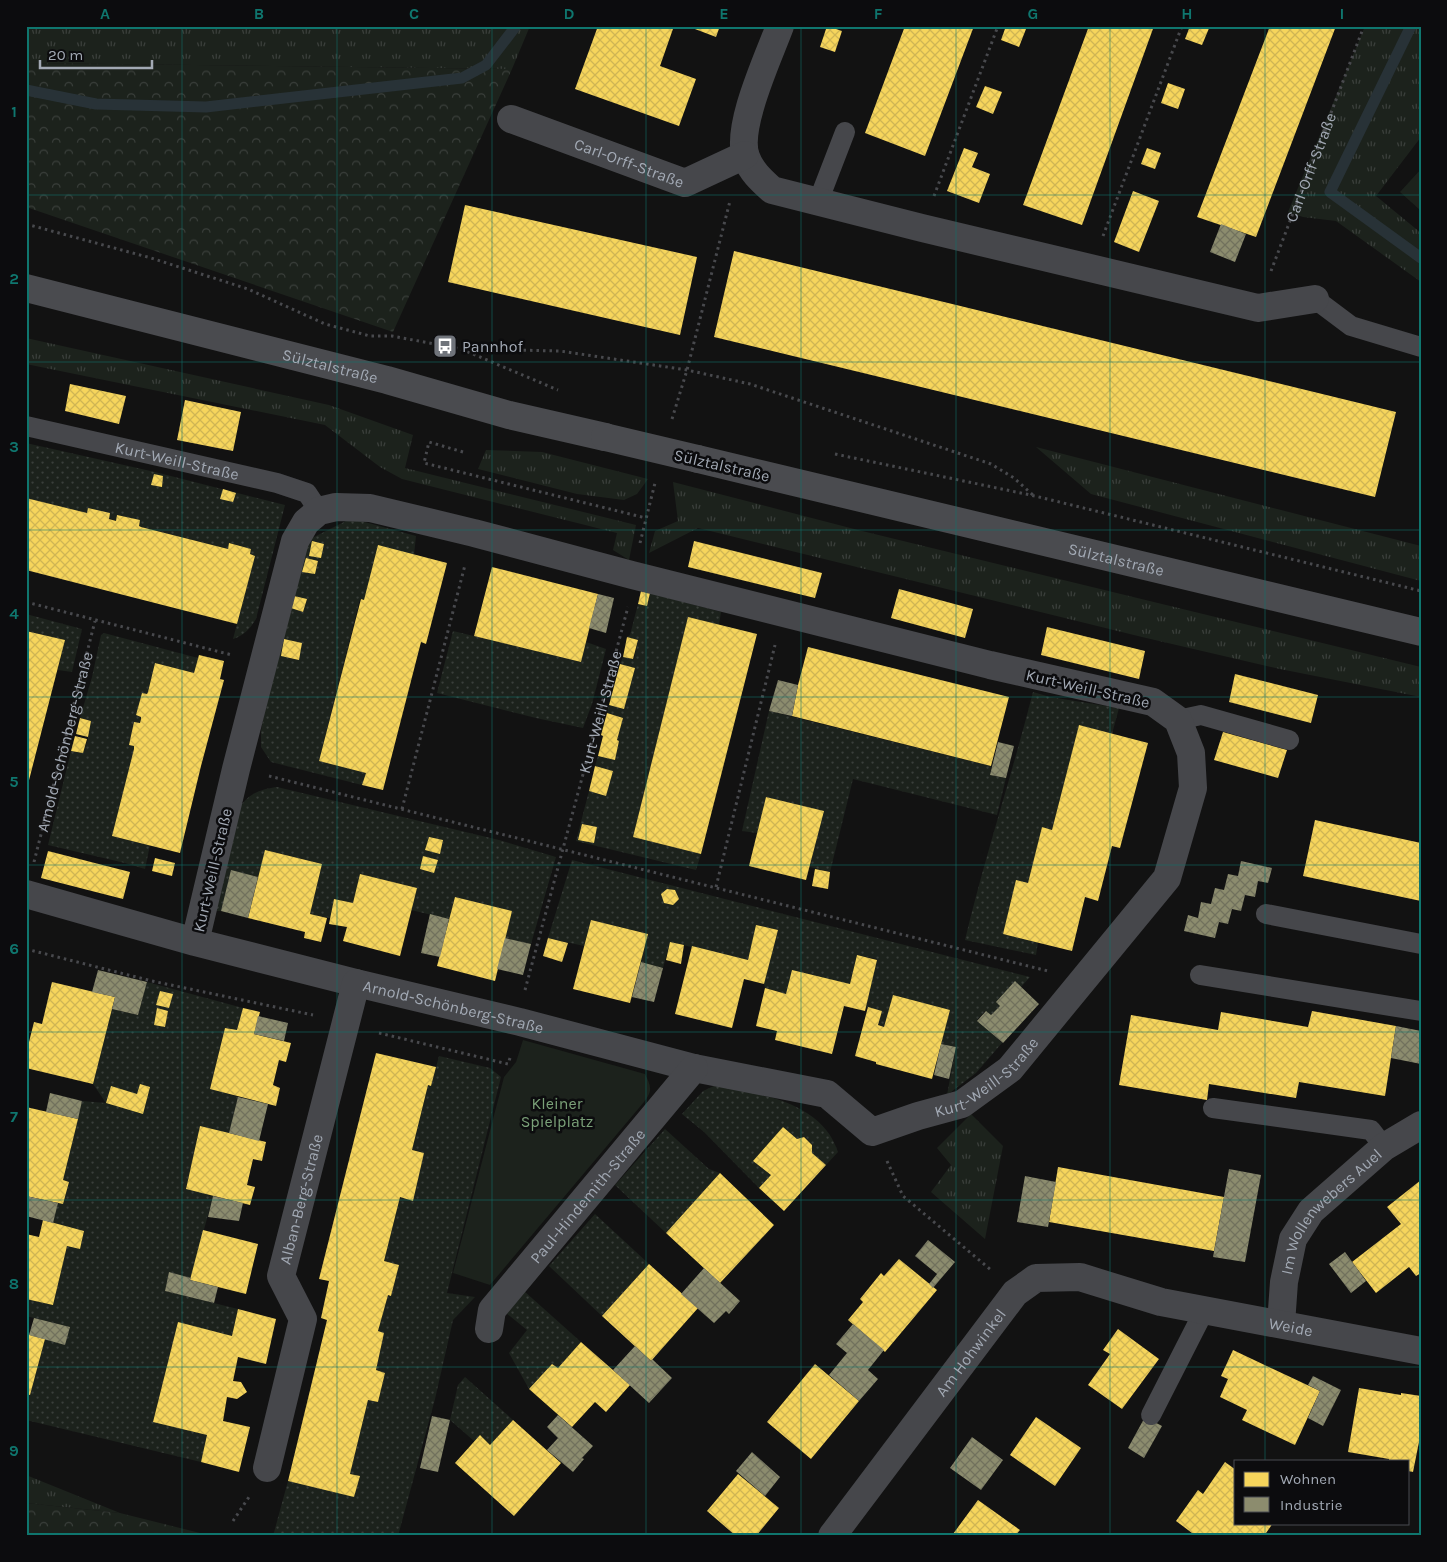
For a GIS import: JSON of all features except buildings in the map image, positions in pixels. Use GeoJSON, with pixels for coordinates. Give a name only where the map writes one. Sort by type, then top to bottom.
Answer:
{"type":"FeatureCollection","features":[{"type":"Feature","properties":{"kind":"main road","name":"Sülztalstraße"},"geometry":{"type":"LineString","coordinates":[[26,288],[387,380],[510,414],[1421,632]]}},
{"type":"Feature","properties":{"kind":"street"},"geometry":{"type":"LineString","coordinates":[[780,26],[753,97],[744,127],[745,155],[755,174],[772,190],[922,228],[1258,308],[1315,299]]}},
{"type":"Feature","properties":{"kind":"street","name":"Carl-Orff-Straße"},"geometry":{"type":"LineString","coordinates":[[512,119],[685,183],[745,155]]}},
{"type":"Feature","properties":{"kind":"street","name":"Kurt-Weill-Straße"},"geometry":{"type":"LineString","coordinates":[[195,942],[236,769],[295,541],[306,522],[328,509],[370,508],[474,533],[782,614],[990,665],[1154,702],[1178,720],[1192,753],[1193,788],[1166,878],[1010,1069],[962,1104],[918,1116],[872,1132]]}},
{"type":"Feature","properties":{"kind":"street","name":"Arnold-Schönberg-Straße"},"geometry":{"type":"LineString","coordinates":[[29,882],[195,942],[520,1022],[694,1068],[827,1094],[872,1132]]}},
{"type":"Feature","properties":{"kind":"street","name":"Alban-Berg-Straße"},"geometry":{"type":"LineString","coordinates":[[267,1468],[303,1319],[281,1276],[347,1025],[356,983]]}},
{"type":"Feature","properties":{"kind":"street","name":"Paul-Hindemith-Straße"},"geometry":{"type":"LineString","coordinates":[[489,1329],[492,1310],[694,1068]]}},
{"type":"Feature","properties":{"kind":"street","name":"Im Wollenwebers Auel"},"geometry":{"type":"LineString","coordinates":[[1281,1324],[1284,1282],[1293,1239],[1311,1211],[1384,1147],[1421,1125]]}},
{"type":"Feature","properties":{"kind":"street","name":"Am Hohwinkel"},"geometry":{"type":"LineString","coordinates":[[832,1536],[1015,1293],[1036,1278],[1080,1277],[1161,1302]]}},
{"type":"Feature","properties":{"kind":"street","name":"Weide"},"geometry":{"type":"LineString","coordinates":[[1161,1302],[1421,1351]]}},
{"type":"Feature","properties":{"kind":"lane"},"geometry":{"type":"LineString","coordinates":[[818,202],[844,132]]}},
{"type":"Feature","properties":{"kind":"lane"},"geometry":{"type":"LineString","coordinates":[[1315,299],[1351,326],[1421,346]]}},
{"type":"Feature","properties":{"kind":"lane","name":"Kurt-Weill-Straße"},"geometry":{"type":"LineString","coordinates":[[26,426],[277,483],[307,493],[328,509]]}},
{"type":"Feature","properties":{"kind":"lane"},"geometry":{"type":"LineString","coordinates":[[1178,720],[1201,715],[1289,740]]}},
{"type":"Feature","properties":{"kind":"lane"},"geometry":{"type":"LineString","coordinates":[[1266,914],[1421,944]]}},
{"type":"Feature","properties":{"kind":"lane"},"geometry":{"type":"LineString","coordinates":[[1200,976],[1421,1011]]}},
{"type":"Feature","properties":{"kind":"lane"},"geometry":{"type":"LineString","coordinates":[[1212,1108],[1371,1130],[1384,1147]]}},
{"type":"Feature","properties":{"kind":"lane"},"geometry":{"type":"LineString","coordinates":[[1151,1415],[1204,1311]]}},
{"type":"Feature","properties":{"kind":"path"},"geometry":{"type":"LineString","coordinates":[[922,228],[998,26]]}},
{"type":"Feature","properties":{"kind":"path"},"geometry":{"type":"LineString","coordinates":[[1091,268],[1182,26]]}},
{"type":"Feature","properties":{"kind":"path","name":"Carl-Orff-Straße"},"geometry":{"type":"LineString","coordinates":[[1258,308],[1364,26]]}},
{"type":"Feature","properties":{"kind":"path"},"geometry":{"type":"LineString","coordinates":[[675,409],[687,370],[725,216],[745,155]]}},
{"type":"Feature","properties":{"kind":"path"},"geometry":{"type":"LineString","coordinates":[[26,224],[151,258],[248,289],[325,324],[370,336],[392,336],[462,349],[560,351],[687,370],[750,384],[991,464],[1014,478],[1035,496]]}},
{"type":"Feature","properties":{"kind":"path"},"geometry":{"type":"LineString","coordinates":[[462,349],[566,392]]}},
{"type":"Feature","properties":{"kind":"path"},"geometry":{"type":"LineString","coordinates":[[463,452],[429,442],[424,463],[646,518]]}},
{"type":"Feature","properties":{"kind":"path"},"geometry":{"type":"LineString","coordinates":[[833,454],[1035,496],[1421,591]]}},
{"type":"Feature","properties":{"kind":"path"},"geometry":{"type":"LineString","coordinates":[[632,575],[655,483]]}},
{"type":"Feature","properties":{"kind":"path"},"geometry":{"type":"LineString","coordinates":[[402,809],[474,533]]}},
{"type":"Feature","properties":{"kind":"path","name":"Kurt-Weill-Straße"},"geometry":{"type":"LineString","coordinates":[[347,1025],[508,1064],[520,1022],[524,994],[633,589],[632,575]]}},
{"type":"Feature","properties":{"kind":"path"},"geometry":{"type":"LineString","coordinates":[[26,602],[264,664]]}},
{"type":"Feature","properties":{"kind":"path"},"geometry":{"type":"LineString","coordinates":[[716,887],[782,614]]}},
{"type":"Feature","properties":{"kind":"path","name":"Arnold-Schönberg-Straße"},"geometry":{"type":"LineString","coordinates":[[29,882],[96,621]]}},
{"type":"Feature","properties":{"kind":"path"},"geometry":{"type":"LineString","coordinates":[[236,769],[284,779],[1052,972],[1077,989]]}},
{"type":"Feature","properties":{"kind":"path"},"geometry":{"type":"LineString","coordinates":[[26,949],[152,981],[308,1013],[347,1025]]}},
{"type":"Feature","properties":{"kind":"path"},"geometry":{"type":"LineString","coordinates":[[872,1132],[903,1196],[1015,1293]]}},
{"type":"Feature","properties":{"kind":"green space"},"geometry":{"type":"Polygon","coordinates":[[[26,26],[530,26],[512,69],[26,63],[26,26]]]}},
{"type":"Feature","properties":{"kind":"green space"},"geometry":{"type":"Polygon","coordinates":[[[1365,26],[1421,26],[1421,137],[1376,196],[1421,233],[1421,282],[1336,221],[1303,217],[1288,212],[1365,26]]]}},
{"type":"Feature","properties":{"kind":"green space"},"geometry":{"type":"Polygon","coordinates":[[[26,63],[512,69],[393,332],[26,207],[26,63]]]}},
{"type":"Feature","properties":{"kind":"green space"},"geometry":{"type":"Polygon","coordinates":[[[1421,169],[1421,211],[1400,192],[1421,169]]]}},
{"type":"Feature","properties":{"kind":"green space"},"geometry":{"type":"Polygon","coordinates":[[[26,338],[329,405],[413,435],[405,468],[636,525],[629,560],[613,550],[617,533],[402,479],[380,467],[325,425],[26,364],[26,338]]]}},
{"type":"Feature","properties":{"kind":"green space"},"geometry":{"type":"Polygon","coordinates":[[[26,443],[155,472],[285,505],[256,619],[251,626],[243,634],[233,639],[255,556],[250,554],[251,549],[230,543],[228,549],[141,527],[139,526],[139,520],[118,515],[116,521],[88,509],[87,513],[26,498],[26,443]]]}},
{"type":"Feature","properties":{"kind":"green space"},"geometry":{"type":"Polygon","coordinates":[[[1036,447],[1421,546],[1421,581],[1091,494],[1036,447]]]}},
{"type":"Feature","properties":{"kind":"green space"},"geometry":{"type":"Polygon","coordinates":[[[486,450],[542,452],[648,479],[637,494],[624,500],[577,494],[478,469],[486,450]]]}},
{"type":"Feature","properties":{"kind":"green space"},"geometry":{"type":"Polygon","coordinates":[[[673,482],[858,530],[1421,667],[1421,697],[1280,669],[1142,637],[698,528],[649,553],[655,531],[678,521],[673,482]]]}},
{"type":"Feature","properties":{"kind":"green space"},"geometry":{"type":"Polygon","coordinates":[[[346,521],[361,521],[416,536],[414,555],[364,600],[360,599],[319,761],[366,773],[362,785],[271,762],[261,747],[264,714],[291,608],[303,612],[307,600],[294,596],[310,539],[346,521]]]}},
{"type":"Feature","properties":{"kind":"green space"},"geometry":{"type":"Polygon","coordinates":[[[650,593],[721,612],[719,625],[688,617],[633,837],[701,854],[696,870],[576,841],[589,791],[606,796],[613,771],[595,766],[598,756],[615,760],[619,741],[617,740],[623,718],[607,713],[609,705],[624,708],[635,668],[620,664],[623,657],[634,659],[638,640],[627,637],[630,635],[638,604],[647,605],[650,593]]]}},
{"type":"Feature","properties":{"kind":"green space"},"geometry":{"type":"Polygon","coordinates":[[[26,614],[82,629],[72,672],[58,670],[65,640],[26,631],[26,614]]]}},
{"type":"Feature","properties":{"kind":"green space"},"geometry":{"type":"Polygon","coordinates":[[[453,631],[581,662],[586,642],[606,649],[592,704],[583,728],[437,693],[453,631]]]}},
{"type":"Feature","properties":{"kind":"green space"},"geometry":{"type":"Polygon","coordinates":[[[104,633],[198,658],[194,673],[155,663],[148,692],[147,694],[142,693],[136,715],[141,717],[140,723],[134,722],[129,744],[134,746],[134,749],[112,836],[150,845],[145,869],[48,845],[71,751],[83,753],[88,739],[91,721],[80,718],[92,677],[101,635],[104,633]]]}},
{"type":"Feature","properties":{"kind":"green space"},"geometry":{"type":"Polygon","coordinates":[[[1033,692],[1050,697],[1119,708],[1112,734],[1079,725],[1052,830],[1042,828],[1028,883],[1016,881],[1003,934],[1038,942],[1036,955],[965,940],[1033,692]]]}},
{"type":"Feature","properties":{"kind":"green space"},"geometry":{"type":"Polygon","coordinates":[[[769,711],[991,766],[990,775],[1006,778],[997,815],[853,779],[830,872],[810,867],[823,811],[766,797],[757,833],[742,831],[769,711]]]}},
{"type":"Feature","properties":{"kind":"green space"},"geometry":{"type":"Polygon","coordinates":[[[277,787],[499,840],[556,857],[531,944],[505,938],[511,911],[455,897],[449,919],[411,910],[417,888],[360,874],[353,903],[334,899],[330,918],[310,914],[322,864],[266,850],[258,877],[231,870],[221,911],[216,911],[238,809],[246,799],[255,793],[277,787]]]}},
{"type":"Feature","properties":{"kind":"green space"},"geometry":{"type":"Polygon","coordinates":[[[572,860],[1030,977],[991,1015],[985,1011],[977,1020],[1002,1043],[976,1073],[947,1095],[956,1047],[941,1044],[950,1010],[893,995],[884,1027],[878,1025],[881,1011],[866,1007],[877,959],[857,955],[850,984],[786,994],[765,988],[764,984],[778,930],[757,925],[748,960],[670,942],[663,968],[641,962],[648,934],[591,920],[584,946],[548,938],[572,860]]]}},
{"type":"Feature","properties":{"kind":"green space"},"geometry":{"type":"Polygon","coordinates":[[[147,982],[243,1008],[237,1030],[225,1028],[210,1088],[238,1097],[229,1133],[200,1126],[186,1188],[213,1196],[191,1278],[169,1272],[165,1291],[238,1309],[232,1336],[178,1323],[153,1421],[207,1435],[201,1462],[26,1420],[26,1394],[30,1395],[45,1339],[65,1344],[70,1327],[26,1316],[26,1299],[53,1305],[67,1246],[80,1249],[84,1231],[53,1223],[58,1203],[63,1204],[69,1182],[63,1180],[82,1101],[106,1103],[93,1084],[112,1009],[138,1015],[147,982]]]}},
{"type":"Feature","properties":{"kind":"green space","name":"Kleiner Spielplatz"},"geometry":{"type":"Polygon","coordinates":[[[523,1040],[645,1074],[650,1085],[650,1091],[644,1102],[490,1285],[453,1273],[504,1077],[516,1062],[523,1040]]]}},
{"type":"Feature","properties":{"kind":"green space"},"geometry":{"type":"Polygon","coordinates":[[[439,1056],[490,1068],[501,1077],[447,1293],[475,1297],[453,1320],[435,1399],[398,1536],[273,1536],[288,1481],[354,1496],[360,1476],[350,1474],[368,1400],[378,1402],[385,1373],[376,1370],[384,1334],[378,1331],[388,1295],[391,1296],[399,1265],[384,1261],[400,1197],[413,1200],[424,1153],[412,1150],[428,1085],[431,1086],[439,1056]]]}},
{"type":"Feature","properties":{"kind":"green space"},"geometry":{"type":"Polygon","coordinates":[[[716,1085],[770,1097],[804,1111],[819,1122],[830,1135],[838,1152],[826,1165],[812,1153],[812,1145],[805,1137],[797,1139],[783,1127],[753,1161],[771,1175],[759,1188],[704,1132],[682,1114],[703,1091],[716,1085]]]}},
{"type":"Feature","properties":{"kind":"green space"},"geometry":{"type":"Polygon","coordinates":[[[971,1114],[1003,1146],[985,1239],[931,1192],[951,1165],[937,1148],[971,1114]]]}},
{"type":"Feature","properties":{"kind":"green space"},"geometry":{"type":"Polygon","coordinates":[[[665,1129],[709,1169],[720,1173],[666,1233],[615,1185],[665,1129]]]}},
{"type":"Feature","properties":{"kind":"green space"},"geometry":{"type":"Polygon","coordinates":[[[595,1214],[649,1264],[602,1316],[549,1266],[595,1214]]]}},
{"type":"Feature","properties":{"kind":"green space"},"geometry":{"type":"Polygon","coordinates":[[[524,1291],[581,1342],[558,1368],[552,1364],[529,1389],[509,1353],[527,1330],[506,1313],[524,1291]]]}},
{"type":"Feature","properties":{"kind":"green space"},"geometry":{"type":"Polygon","coordinates":[[[465,1377],[513,1420],[490,1445],[480,1436],[474,1441],[450,1420],[458,1385],[465,1377]]]}},
{"type":"Feature","properties":{"kind":"green space"},"geometry":{"type":"Polygon","coordinates":[[[26,1475],[120,1513],[26,1503],[26,1475]]]}},
{"type":"Feature","properties":{"kind":"green space"},"geometry":{"type":"Polygon","coordinates":[[[26,1503],[120,1513],[212,1536],[26,1536],[26,1503]]]}},
{"type":"Feature","properties":{"kind":"waterway"},"geometry":{"type":"LineString","coordinates":[[26,90],[96,104],[206,107],[462,78],[486,65],[516,26]]}},
{"type":"Feature","properties":{"kind":"waterway"},"geometry":{"type":"LineString","coordinates":[[1411,26],[1330,192],[1421,258]]}},
{"type":"Feature","properties":{"kind":"place","name":"Pannhof"},"geometry":{"type":"Point","coordinates":[445,346]}}]}
